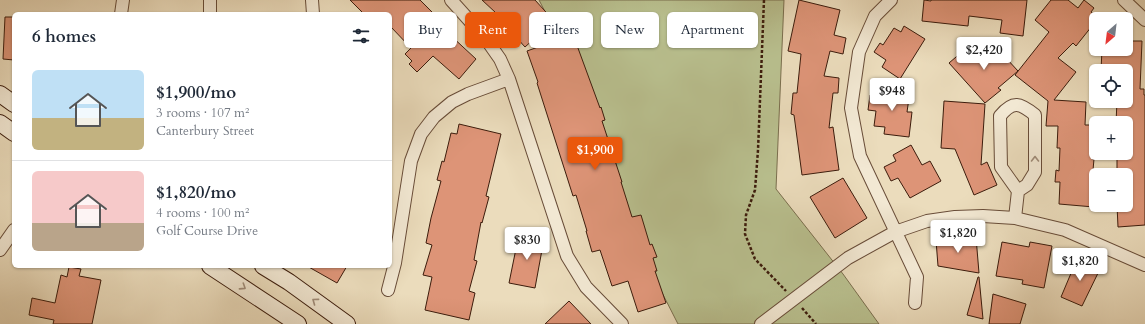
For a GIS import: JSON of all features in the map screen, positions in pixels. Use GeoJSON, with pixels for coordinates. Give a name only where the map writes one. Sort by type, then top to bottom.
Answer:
{"type":"FeatureCollection","features":[{"type":"Feature","properties":{"kind":"main road"},"geometry":{"type":"LineString","coordinates":[[0,94],[12,103]]}},
{"type":"Feature","properties":{"kind":"main road"},"geometry":{"type":"LineString","coordinates":[[0,123],[12,132]]}},
{"type":"Feature","properties":{"kind":"main road"},"geometry":{"type":"LineString","coordinates":[[213,268],[298,324]]}},
{"type":"Feature","properties":{"kind":"main road"},"geometry":{"type":"LineString","coordinates":[[266,268],[289,282],[347,324]]}},
{"type":"Feature","properties":{"kind":"street"},"geometry":{"type":"LineString","coordinates":[[121,12],[123,0]]}},
{"type":"Feature","properties":{"kind":"street"},"geometry":{"type":"LineString","coordinates":[[210,0],[210,12]]}},
{"type":"Feature","properties":{"kind":"street"},"geometry":{"type":"LineString","coordinates":[[312,0],[313,12]]}},
{"type":"Feature","properties":{"kind":"street"},"geometry":{"type":"LineString","coordinates":[[451,0],[486,39],[500,59],[509,79],[567,256],[586,287],[622,324]]}},
{"type":"Feature","properties":{"kind":"street"},"geometry":{"type":"LineString","coordinates":[[891,0],[875,16],[859,52],[851,108],[860,156],[916,278],[915,303]]}},
{"type":"Feature","properties":{"kind":"street"},"geometry":{"type":"LineString","coordinates":[[1124,0],[1145,20]]}},
{"type":"Feature","properties":{"kind":"street"},"geometry":{"type":"LineString","coordinates":[[388,290],[395,263],[411,161],[421,134],[434,117],[452,102],[468,94],[509,79]]}},
{"type":"Feature","properties":{"kind":"street"},"geometry":{"type":"LineString","coordinates":[[1015,218],[1018,191],[1001,167],[1000,116],[1007,108],[1015,104],[1025,107],[1035,115],[1035,172],[1028,185],[1018,191]]}},
{"type":"Feature","properties":{"kind":"street"},"geometry":{"type":"LineString","coordinates":[[761,324],[848,258],[895,232],[927,221],[955,217],[983,216],[1015,218],[1065,230],[1145,265]]}},
{"type":"Feature","properties":{"kind":"street"},"geometry":{"type":"LineString","coordinates":[[0,250],[12,233]]}},
{"type":"Feature","properties":{"kind":"path"},"geometry":{"type":"LineString","coordinates":[[764,0],[755,190],[746,215],[745,234],[756,259],[816,324]]}},
{"type":"Feature","properties":{"kind":"green space"},"geometry":{"type":"Polygon","coordinates":[[[539,0],[784,0],[776,189],[843,274],[879,324],[678,324],[651,271],[565,133],[558,48],[593,48],[593,12],[545,12],[539,0]]]}},
{"type":"Feature","properties":{"kind":"building"},"geometry":{"type":"Polygon","coordinates":[[[350,0],[420,0],[432,12],[404,12],[404,41],[392,28],[392,12],[362,12],[350,0]]]}},
{"type":"Feature","properties":{"kind":"building"},"geometry":{"type":"Polygon","coordinates":[[[482,0],[535,0],[546,12],[529,12],[529,43],[525,47],[521,43],[521,12],[495,12],[482,0]]]}},
{"type":"Feature","properties":{"kind":"building"},"geometry":{"type":"Polygon","coordinates":[[[799,0],[840,10],[834,35],[846,38],[843,54],[830,51],[824,76],[839,78],[838,93],[833,93],[829,128],[833,127],[839,170],[802,175],[794,115],[791,114],[793,93],[797,93],[801,54],[788,51],[799,0]]]}},
{"type":"Feature","properties":{"kind":"building"},"geometry":{"type":"Polygon","coordinates":[[[924,0],[1027,0],[1023,36],[1000,33],[1002,20],[969,16],[968,26],[922,21],[924,0]]]}},
{"type":"Feature","properties":{"kind":"building"},"geometry":{"type":"Polygon","coordinates":[[[1051,0],[1068,0],[1078,8],[1084,0],[1094,8],[1091,12],[1089,12],[1089,30],[1076,46],[1073,43],[1058,58],[1076,72],[1054,100],[1086,102],[1085,125],[1089,125],[1089,160],[1094,160],[1093,168],[1089,168],[1089,207],[1059,204],[1060,182],[1055,182],[1056,170],[1059,171],[1060,148],[1057,148],[1058,126],[1046,126],[1048,101],[1015,75],[1049,32],[1035,20],[1051,0]]]}},
{"type":"Feature","properties":{"kind":"building"},"geometry":{"type":"Polygon","coordinates":[[[5,17],[12,17],[12,60],[3,59],[5,17]]]}},
{"type":"Feature","properties":{"kind":"building"},"geometry":{"type":"Polygon","coordinates":[[[904,26],[925,39],[900,79],[882,67],[886,60],[874,52],[880,43],[883,45],[894,28],[901,32],[904,26]]]}},
{"type":"Feature","properties":{"kind":"building"},"geometry":{"type":"Polygon","coordinates":[[[457,41],[476,59],[459,79],[433,56],[417,72],[409,64],[412,61],[405,54],[411,48],[457,48],[457,41]]]}},
{"type":"Feature","properties":{"kind":"building"},"geometry":{"type":"Polygon","coordinates":[[[1133,41],[1142,41],[1140,89],[1144,89],[1145,95],[1145,225],[1118,227],[1117,212],[1133,212],[1133,168],[1117,168],[1117,160],[1133,160],[1133,116],[1116,116],[1117,108],[1133,108],[1133,64],[1101,64],[1102,56],[1133,56],[1133,41]]]}},
{"type":"Feature","properties":{"kind":"building"},"geometry":{"type":"Polygon","coordinates":[[[970,45],[980,57],[994,45],[1018,71],[998,88],[1001,90],[985,103],[949,63],[970,45]]]}},
{"type":"Feature","properties":{"kind":"building"},"geometry":{"type":"Polygon","coordinates":[[[535,48],[578,48],[600,108],[601,107],[605,120],[602,121],[632,217],[641,215],[650,245],[652,244],[657,257],[653,258],[657,271],[655,271],[666,303],[638,312],[628,281],[612,286],[600,250],[592,252],[576,195],[573,196],[527,51],[535,48]]]}},
{"type":"Feature","properties":{"kind":"building"},"geometry":{"type":"Polygon","coordinates":[[[884,88],[910,91],[907,112],[912,112],[909,137],[884,134],[885,127],[874,126],[876,111],[868,110],[870,95],[883,97],[884,88]]]}},
{"type":"Feature","properties":{"kind":"building"},"geometry":{"type":"Polygon","coordinates":[[[944,101],[985,104],[981,165],[987,162],[997,185],[974,195],[955,149],[941,148],[944,101]]]}},
{"type":"Feature","properties":{"kind":"building"},"geometry":{"type":"Polygon","coordinates":[[[459,124],[501,134],[486,196],[489,197],[482,223],[481,222],[474,260],[477,261],[469,291],[475,293],[469,320],[425,310],[432,277],[423,275],[432,245],[426,243],[441,181],[437,180],[442,161],[444,162],[451,133],[457,134],[459,124]]]}},
{"type":"Feature","properties":{"kind":"building"},"geometry":{"type":"Polygon","coordinates":[[[911,145],[922,165],[930,161],[941,181],[910,198],[898,178],[891,181],[884,167],[896,161],[893,155],[911,145]]]}},
{"type":"Feature","properties":{"kind":"building"},"geometry":{"type":"Polygon","coordinates":[[[843,178],[867,218],[835,238],[810,197],[843,178]]]}},
{"type":"Feature","properties":{"kind":"building"},"geometry":{"type":"Polygon","coordinates":[[[519,234],[544,239],[535,288],[509,283],[519,234]]]}},
{"type":"Feature","properties":{"kind":"building"},"geometry":{"type":"Polygon","coordinates":[[[976,237],[979,273],[938,266],[936,240],[976,237]]]}},
{"type":"Feature","properties":{"kind":"building"},"geometry":{"type":"Polygon","coordinates":[[[1002,242],[1029,247],[1030,242],[1052,246],[1044,288],[1022,284],[1023,280],[996,276],[1002,242]]]}},
{"type":"Feature","properties":{"kind":"building"},"geometry":{"type":"Polygon","coordinates":[[[1077,259],[1100,269],[1082,306],[1061,297],[1077,259]]]}},
{"type":"Feature","properties":{"kind":"building"},"geometry":{"type":"Polygon","coordinates":[[[69,268],[75,268],[81,269],[79,276],[101,280],[92,324],[53,324],[54,320],[29,315],[32,298],[55,303],[61,275],[67,277],[69,268]]]}},
{"type":"Feature","properties":{"kind":"building"},"geometry":{"type":"Polygon","coordinates":[[[311,268],[346,268],[337,283],[311,268]]]}},
{"type":"Feature","properties":{"kind":"building"},"geometry":{"type":"Polygon","coordinates":[[[979,277],[983,319],[967,315],[979,277]]]}},
{"type":"Feature","properties":{"kind":"building"},"geometry":{"type":"Polygon","coordinates":[[[993,294],[1026,304],[1020,324],[989,324],[993,294]]]}},
{"type":"Feature","properties":{"kind":"building"},"geometry":{"type":"Polygon","coordinates":[[[569,301],[591,324],[545,324],[569,301]]]}}]}
